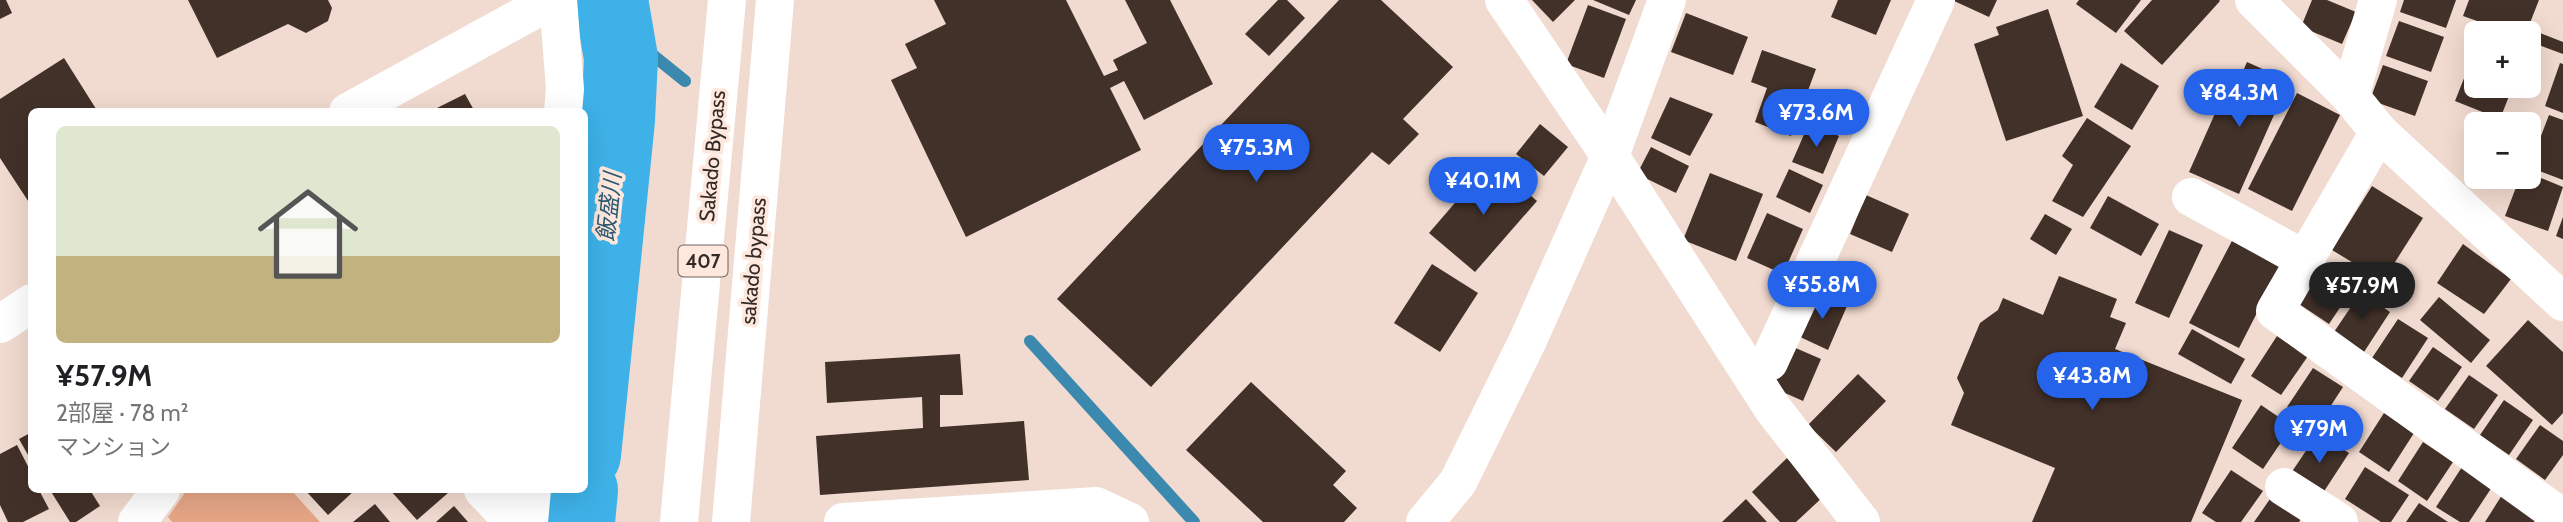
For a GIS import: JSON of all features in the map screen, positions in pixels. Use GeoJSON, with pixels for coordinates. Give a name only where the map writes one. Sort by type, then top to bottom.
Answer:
{"type":"FeatureCollection","features":[{"type":"Feature","properties":{"kind":"main road"},"geometry":{"type":"LineString","coordinates":[[355,108],[552,0]]}},
{"type":"Feature","properties":{"kind":"main road"},"geometry":{"type":"LineString","coordinates":[[558,0],[565,89],[563,108]]}},
{"type":"Feature","properties":{"kind":"main road","name":"Sakado Bypass"},"geometry":{"type":"LineString","coordinates":[[680,522],[727,0]]}},
{"type":"Feature","properties":{"kind":"main road","name":"sakado bypass"},"geometry":{"type":"LineString","coordinates":[[731,522],[775,0]]}},
{"type":"Feature","properties":{"kind":"main road"},"geometry":{"type":"LineString","coordinates":[[1504,0],[1610,156],[1840,514]]}},
{"type":"Feature","properties":{"kind":"main road"},"geometry":{"type":"LineString","coordinates":[[1425,522],[1458,482],[1528,340],[1610,156],[1667,0]]}},
{"type":"Feature","properties":{"kind":"main road"},"geometry":{"type":"LineString","coordinates":[[1750,372],[1769,362],[1936,0]]}},
{"type":"Feature","properties":{"kind":"main road"},"geometry":{"type":"LineString","coordinates":[[2254,0],[2350,96],[2379,132],[2563,302]]}},
{"type":"Feature","properties":{"kind":"main road"},"geometry":{"type":"LineString","coordinates":[[2350,96],[2378,0]]}},
{"type":"Feature","properties":{"kind":"main road"},"geometry":{"type":"LineString","coordinates":[[2379,132],[2275,311],[2560,516]]}},
{"type":"Feature","properties":{"kind":"main road"},"geometry":{"type":"LineString","coordinates":[[2191,197],[2304,259]]}},
{"type":"Feature","properties":{"kind":"main road"},"geometry":{"type":"LineString","coordinates":[[0,324],[28,306]]}},
{"type":"Feature","properties":{"kind":"main road"},"geometry":{"type":"LineString","coordinates":[[2284,487],[2339,522]]}},
{"type":"Feature","properties":{"kind":"main road"},"geometry":{"type":"LineString","coordinates":[[137,522],[159,493]]}},
{"type":"Feature","properties":{"kind":"main road"},"geometry":{"type":"LineString","coordinates":[[486,493],[514,522]]}},
{"type":"Feature","properties":{"kind":"main road"},"geometry":{"type":"LineString","coordinates":[[530,522],[532,493]]}},
{"type":"Feature","properties":{"kind":"main road"},"geometry":{"type":"LineString","coordinates":[[843,522],[984,517],[1096,506],[1130,522]]}},
{"type":"Feature","properties":{"kind":"shaded area"},"geometry":{"type":"Polygon","coordinates":[[[185,493],[294,493],[320,522],[172,522],[168,517],[185,493]]]}},
{"type":"Feature","properties":{"kind":"building"},"geometry":{"type":"Polygon","coordinates":[[[0,0],[6,0],[12,13],[0,19],[0,0]]]}},
{"type":"Feature","properties":{"kind":"building"},"geometry":{"type":"Polygon","coordinates":[[[188,0],[328,0],[332,8],[328,21],[306,33],[288,24],[217,58],[188,0]]]}},
{"type":"Feature","properties":{"kind":"building"},"geometry":{"type":"Polygon","coordinates":[[[934,0],[1066,0],[1104,76],[1118,70],[1113,60],[1147,43],[1125,0],[1170,0],[1213,84],[1144,120],[1124,81],[1110,88],[1141,150],[966,237],[891,80],[917,68],[905,44],[946,24],[934,0]]]}},
{"type":"Feature","properties":{"kind":"building"},"geometry":{"type":"Polygon","coordinates":[[[1278,0],[1287,0],[1305,18],[1269,56],[1245,34],[1278,0]]]}},
{"type":"Feature","properties":{"kind":"building"},"geometry":{"type":"Polygon","coordinates":[[[1339,0],[1381,0],[1453,67],[1403,119],[1419,134],[1389,165],[1372,152],[1151,387],[1057,299],[1339,0]]]}},
{"type":"Feature","properties":{"kind":"building"},"geometry":{"type":"Polygon","coordinates":[[[1532,0],[1575,0],[1553,22],[1532,0]]]}},
{"type":"Feature","properties":{"kind":"building"},"geometry":{"type":"Polygon","coordinates":[[[1593,0],[1636,0],[1629,15],[1593,0]]]}},
{"type":"Feature","properties":{"kind":"building"},"geometry":{"type":"Polygon","coordinates":[[[1838,0],[1891,0],[1876,35],[1831,17],[1838,0]]]}},
{"type":"Feature","properties":{"kind":"building"},"geometry":{"type":"Polygon","coordinates":[[[1952,0],[1997,0],[1989,17],[1952,0]]]}},
{"type":"Feature","properties":{"kind":"building"},"geometry":{"type":"Polygon","coordinates":[[[2079,0],[2141,0],[2116,33],[2076,4],[2079,0]]]}},
{"type":"Feature","properties":{"kind":"building"},"geometry":{"type":"Polygon","coordinates":[[[2152,0],[2220,1],[2162,65],[2124,31],[2152,0]]]}},
{"type":"Feature","properties":{"kind":"building"},"geometry":{"type":"Polygon","coordinates":[[[2312,0],[2327,0],[2356,12],[2342,44],[2301,27],[2312,0]]]}},
{"type":"Feature","properties":{"kind":"building"},"geometry":{"type":"Polygon","coordinates":[[[2404,0],[2456,0],[2446,28],[2400,12],[2404,0]]]}},
{"type":"Feature","properties":{"kind":"building"},"geometry":{"type":"Polygon","coordinates":[[[2469,0],[2539,0],[2531,21],[2477,21],[2463,16],[2469,0]]]}},
{"type":"Feature","properties":{"kind":"building"},"geometry":{"type":"Polygon","coordinates":[[[1588,5],[1626,19],[1604,78],[1566,64],[1588,5]]]}},
{"type":"Feature","properties":{"kind":"building"},"geometry":{"type":"Polygon","coordinates":[[[2048,9],[2083,116],[2006,141],[1974,44],[1999,35],[1996,27],[2048,9]]]}},
{"type":"Feature","properties":{"kind":"building"},"geometry":{"type":"Polygon","coordinates":[[[1686,13],[1748,37],[1733,75],[1671,52],[1686,13]]]}},
{"type":"Feature","properties":{"kind":"building"},"geometry":{"type":"Polygon","coordinates":[[[2399,21],[2444,37],[2431,72],[2386,56],[2399,21]]]}},
{"type":"Feature","properties":{"kind":"building"},"geometry":{"type":"Polygon","coordinates":[[[2541,33],[2563,42],[2563,54],[2541,46],[2541,33]]]}},
{"type":"Feature","properties":{"kind":"building"},"geometry":{"type":"Polygon","coordinates":[[[1762,50],[1816,69],[1791,136],[1755,122],[1767,88],[1751,82],[1762,50]]]}},
{"type":"Feature","properties":{"kind":"building"},"geometry":{"type":"Polygon","coordinates":[[[64,58],[95,108],[28,108],[28,201],[0,158],[0,99],[64,58]]]}},
{"type":"Feature","properties":{"kind":"building"},"geometry":{"type":"Polygon","coordinates":[[[2247,62],[2289,81],[2239,194],[2189,172],[2225,91],[2233,94],[2247,62]]]}},
{"type":"Feature","properties":{"kind":"building"},"geometry":{"type":"Polygon","coordinates":[[[2121,63],[2159,86],[2132,130],[2094,107],[2121,63]]]}},
{"type":"Feature","properties":{"kind":"building"},"geometry":{"type":"Polygon","coordinates":[[[2560,63],[2563,64],[2563,113],[2545,106],[2560,63]]]}},
{"type":"Feature","properties":{"kind":"building"},"geometry":{"type":"Polygon","coordinates":[[[2383,65],[2428,81],[2415,116],[2370,100],[2383,65]]]}},
{"type":"Feature","properties":{"kind":"building"},"geometry":{"type":"Polygon","coordinates":[[[2464,78],[2464,98],[2508,98],[2503,112],[2482,112],[2455,101],[2464,78]]]}},
{"type":"Feature","properties":{"kind":"building"},"geometry":{"type":"Polygon","coordinates":[[[2297,93],[2340,115],[2292,211],[2248,189],[2297,93]]]}},
{"type":"Feature","properties":{"kind":"building"},"geometry":{"type":"Polygon","coordinates":[[[465,94],[473,108],[437,108],[465,94]]]}},
{"type":"Feature","properties":{"kind":"building"},"geometry":{"type":"Polygon","coordinates":[[[1670,97],[1713,114],[1690,156],[1651,138],[1670,97]]]}},
{"type":"Feature","properties":{"kind":"building"},"geometry":{"type":"Polygon","coordinates":[[[2549,115],[2563,120],[2563,180],[2541,172],[2541,136],[2549,115]]]}},
{"type":"Feature","properties":{"kind":"building"},"geometry":{"type":"Polygon","coordinates":[[[2087,118],[2131,146],[2083,217],[2052,201],[2073,165],[2062,156],[2087,118]]]}},
{"type":"Feature","properties":{"kind":"building"},"geometry":{"type":"Polygon","coordinates":[[[1809,123],[1839,136],[1823,174],[1792,162],[1809,123]]]}},
{"type":"Feature","properties":{"kind":"building"},"geometry":{"type":"Polygon","coordinates":[[[1540,124],[1568,147],[1544,176],[1516,154],[1540,124]]]}},
{"type":"Feature","properties":{"kind":"building"},"geometry":{"type":"Polygon","coordinates":[[[1651,147],[1689,166],[1676,193],[1637,174],[1651,147]]]}},
{"type":"Feature","properties":{"kind":"building"},"geometry":{"type":"Polygon","coordinates":[[[1491,161],[1537,201],[1475,272],[1429,233],[1491,161]]]}},
{"type":"Feature","properties":{"kind":"building"},"geometry":{"type":"Polygon","coordinates":[[[1789,169],[1823,185],[1810,213],[1776,197],[1789,169]]]}},
{"type":"Feature","properties":{"kind":"building"},"geometry":{"type":"Polygon","coordinates":[[[1710,173],[1763,194],[1736,261],[1683,240],[1710,173]]]}},
{"type":"Feature","properties":{"kind":"building"},"geometry":{"type":"Polygon","coordinates":[[[2541,178],[2563,187],[2548,231],[2505,216],[2515,189],[2541,189],[2541,178]]]}},
{"type":"Feature","properties":{"kind":"building"},"geometry":{"type":"Polygon","coordinates":[[[2372,186],[2423,218],[2383,281],[2332,250],[2372,186]]]}},
{"type":"Feature","properties":{"kind":"building"},"geometry":{"type":"Polygon","coordinates":[[[1866,195],[1909,214],[1892,252],[1850,234],[1866,195]]]}},
{"type":"Feature","properties":{"kind":"building"},"geometry":{"type":"Polygon","coordinates":[[[2108,196],[2159,224],[2141,256],[2090,228],[2108,196]]]}},
{"type":"Feature","properties":{"kind":"building"},"geometry":{"type":"Polygon","coordinates":[[[1767,213],[1803,229],[1783,274],[1747,258],[1767,213]]]}},
{"type":"Feature","properties":{"kind":"building"},"geometry":{"type":"Polygon","coordinates":[[[2045,214],[2072,229],[2056,255],[2030,239],[2045,214]]]}},
{"type":"Feature","properties":{"kind":"building"},"geometry":{"type":"Polygon","coordinates":[[[2563,217],[2563,239],[2556,236],[2563,217]]]}},
{"type":"Feature","properties":{"kind":"building"},"geometry":{"type":"Polygon","coordinates":[[[2169,230],[2203,245],[2169,318],[2135,303],[2169,230]]]}},
{"type":"Feature","properties":{"kind":"building"},"geometry":{"type":"Polygon","coordinates":[[[2234,237],[2283,262],[2239,348],[2189,323],[2234,237]]]}},
{"type":"Feature","properties":{"kind":"building"},"geometry":{"type":"Polygon","coordinates":[[[2463,244],[2511,279],[2484,314],[2437,283],[2463,244]]]}},
{"type":"Feature","properties":{"kind":"building"},"geometry":{"type":"Polygon","coordinates":[[[1432,264],[1478,293],[1440,352],[1394,323],[1432,264]]]}},
{"type":"Feature","properties":{"kind":"building"},"geometry":{"type":"Polygon","coordinates":[[[2325,265],[2355,285],[2329,324],[2299,304],[2325,265]]]}},
{"type":"Feature","properties":{"kind":"building"},"geometry":{"type":"Polygon","coordinates":[[[2059,276],[2117,299],[2110,317],[2126,323],[2115,349],[2242,400],[2191,522],[2032,522],[2055,468],[1951,425],[1964,393],[1957,378],[1980,323],[1998,310],[2003,298],[2043,315],[2059,276]]]}},
{"type":"Feature","properties":{"kind":"building"},"geometry":{"type":"Polygon","coordinates":[[[1817,292],[1847,306],[1828,350],[1798,336],[1817,292]]]}},
{"type":"Feature","properties":{"kind":"building"},"geometry":{"type":"Polygon","coordinates":[[[2361,292],[2390,312],[2364,352],[2334,332],[2361,292]]]}},
{"type":"Feature","properties":{"kind":"building"},"geometry":{"type":"Polygon","coordinates":[[[2439,297],[2490,340],[2471,363],[2420,320],[2439,297]]]}},
{"type":"Feature","properties":{"kind":"building"},"geometry":{"type":"Polygon","coordinates":[[[2398,319],[2428,338],[2402,378],[2372,358],[2398,319]]]}},
{"type":"Feature","properties":{"kind":"building"},"geometry":{"type":"Polygon","coordinates":[[[2528,320],[2563,352],[2563,413],[2552,425],[2486,366],[2528,320]]]}},
{"type":"Feature","properties":{"kind":"building"},"geometry":{"type":"Polygon","coordinates":[[[2192,329],[2245,359],[2231,384],[2178,354],[2192,329]]]}},
{"type":"Feature","properties":{"kind":"building"},"geometry":{"type":"Polygon","coordinates":[[[2277,336],[2308,356],[2281,395],[2251,376],[2277,336]]]}},
{"type":"Feature","properties":{"kind":"building"},"geometry":{"type":"Polygon","coordinates":[[[1791,346],[1821,359],[1803,401],[1785,393],[1775,379],[1791,346]]]}},
{"type":"Feature","properties":{"kind":"building"},"geometry":{"type":"Polygon","coordinates":[[[2433,347],[2462,367],[2438,401],[2409,381],[2433,347]]]}},
{"type":"Feature","properties":{"kind":"building"},"geometry":{"type":"Polygon","coordinates":[[[960,354],[963,395],[940,395],[940,427],[1024,421],[1029,480],[820,495],[816,436],[923,428],[922,397],[827,403],[825,362],[960,354]]]}},
{"type":"Feature","properties":{"kind":"building"},"geometry":{"type":"Polygon","coordinates":[[[2313,368],[2343,387],[2317,427],[2287,407],[2313,368]]]}},
{"type":"Feature","properties":{"kind":"building"},"geometry":{"type":"Polygon","coordinates":[[[1858,374],[1886,401],[1836,452],[1808,425],[1858,374]]]}},
{"type":"Feature","properties":{"kind":"building"},"geometry":{"type":"Polygon","coordinates":[[[2469,375],[2498,395],[2474,429],[2445,409],[2469,375]]]}},
{"type":"Feature","properties":{"kind":"building"},"geometry":{"type":"Polygon","coordinates":[[[1251,382],[1346,471],[1333,485],[1357,508],[1344,522],[1263,522],[1186,450],[1251,382]]]}},
{"type":"Feature","properties":{"kind":"building"},"geometry":{"type":"Polygon","coordinates":[[[2504,400],[2533,420],[2509,455],[2480,435],[2504,400]]]}},
{"type":"Feature","properties":{"kind":"building"},"geometry":{"type":"Polygon","coordinates":[[[2261,405],[2292,426],[2263,469],[2232,448],[2261,405]]]}},
{"type":"Feature","properties":{"kind":"building"},"geometry":{"type":"Polygon","coordinates":[[[2384,413],[2414,433],[2389,472],[2359,452],[2384,413]]]}},
{"type":"Feature","properties":{"kind":"building"},"geometry":{"type":"Polygon","coordinates":[[[2540,425],[2563,441],[2563,455],[2545,480],[2516,459],[2540,425]]]}},
{"type":"Feature","properties":{"kind":"building"},"geometry":{"type":"Polygon","coordinates":[[[2318,433],[2349,453],[2321,496],[2289,476],[2318,433]]]}},
{"type":"Feature","properties":{"kind":"building"},"geometry":{"type":"Polygon","coordinates":[[[28,434],[28,455],[19,439],[28,434]]]}},
{"type":"Feature","properties":{"kind":"building"},"geometry":{"type":"Polygon","coordinates":[[[2423,442],[2453,462],[2427,501],[2398,481],[2423,442]]]}},
{"type":"Feature","properties":{"kind":"building"},"geometry":{"type":"Polygon","coordinates":[[[17,445],[28,466],[28,493],[41,493],[49,509],[23,522],[8,522],[0,505],[0,454],[17,445]]]}},
{"type":"Feature","properties":{"kind":"building"},"geometry":{"type":"Polygon","coordinates":[[[1787,458],[1824,496],[1796,522],[1780,522],[1752,492],[1787,458]]]}},
{"type":"Feature","properties":{"kind":"building"},"geometry":{"type":"Polygon","coordinates":[[[2365,467],[2409,495],[2391,522],[2381,522],[2345,499],[2365,467]]]}},
{"type":"Feature","properties":{"kind":"building"},"geometry":{"type":"Polygon","coordinates":[[[2462,467],[2492,487],[2469,522],[2460,522],[2436,507],[2462,467]]]}},
{"type":"Feature","properties":{"kind":"building"},"geometry":{"type":"Polygon","coordinates":[[[2231,470],[2263,491],[2241,522],[2216,522],[2202,513],[2231,470]]]}},
{"type":"Feature","properties":{"kind":"building"},"geometry":{"type":"Polygon","coordinates":[[[52,493],[92,493],[100,506],[76,522],[70,522],[52,493]]]}},
{"type":"Feature","properties":{"kind":"building"},"geometry":{"type":"Polygon","coordinates":[[[308,493],[352,493],[328,515],[308,493]]]}},
{"type":"Feature","properties":{"kind":"building"},"geometry":{"type":"Polygon","coordinates":[[[393,493],[448,493],[417,520],[393,493]]]}},
{"type":"Feature","properties":{"kind":"building"},"geometry":{"type":"Polygon","coordinates":[[[2502,495],[2536,519],[2534,522],[2485,522],[2502,495]]]}},
{"type":"Feature","properties":{"kind":"building"},"geometry":{"type":"Polygon","coordinates":[[[1746,499],[1767,522],[1722,522],[1746,499]]]}},
{"type":"Feature","properties":{"kind":"building"},"geometry":{"type":"Polygon","coordinates":[[[2270,499],[2301,519],[2299,522],[2254,522],[2270,499]]]}},
{"type":"Feature","properties":{"kind":"building"},"geometry":{"type":"Polygon","coordinates":[[[2419,503],[2448,522],[2406,522],[2419,503]]]}},
{"type":"Feature","properties":{"kind":"building"},"geometry":{"type":"Polygon","coordinates":[[[375,504],[390,522],[353,522],[375,504]]]}},
{"type":"Feature","properties":{"kind":"building"},"geometry":{"type":"Polygon","coordinates":[[[454,506],[468,522],[436,522],[454,506]]]}},
{"type":"Feature","properties":{"kind":"waterway","name":"飯盛川"},"geometry":{"type":"LineString","coordinates":[[588,416],[618,120],[621,58],[611,0]]}},
{"type":"Feature","properties":{"kind":"waterway"},"geometry":{"type":"LineString","coordinates":[[618,27],[685,81]]}},
{"type":"Feature","properties":{"kind":"waterway"},"geometry":{"type":"LineString","coordinates":[[1030,341],[1194,522]]}},
{"type":"Feature","properties":{"kind":"waterway","name":"飯盛川"},"geometry":{"type":"LineString","coordinates":[[578,522],[581,493]]}}]}
